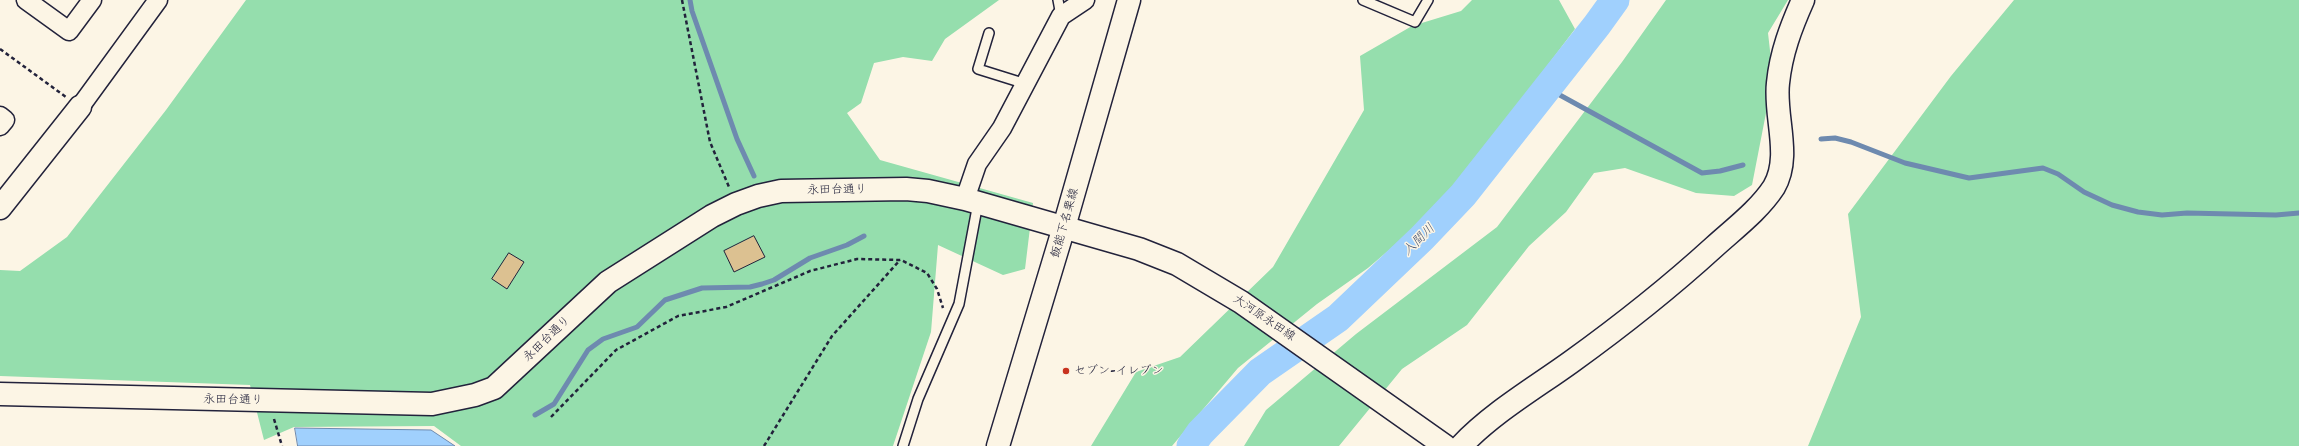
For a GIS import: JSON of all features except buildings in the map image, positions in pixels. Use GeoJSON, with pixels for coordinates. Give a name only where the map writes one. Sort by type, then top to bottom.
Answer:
{"type":"FeatureCollection","features":[{"type":"Feature","properties":{"kind":"street"},"geometry":{"type":"LineString","coordinates":[[26,0],[69,31],[92,0]]}},
{"type":"Feature","properties":{"kind":"street"},"geometry":{"type":"LineString","coordinates":[[0,208],[80,107],[158,0]]}},
{"type":"Feature","properties":{"kind":"street"},"geometry":{"type":"LineString","coordinates":[[971,201],[977,164],[1002,128],[1026,84],[1060,8],[1085,0]]}},
{"type":"Feature","properties":{"kind":"street","name":"飯能下名栗線"},"geometry":{"type":"LineString","coordinates":[[998,446],[1064,227],[1129,0]]}},
{"type":"Feature","properties":{"kind":"street"},"geometry":{"type":"LineString","coordinates":[[1461,446],[1486,423],[1621,326],[1688,270],[1753,212],[1774,187],[1779,176],[1782,159],[1777,83],[1785,43],[1804,0]]}},
{"type":"Feature","properties":{"kind":"street"},"geometry":{"type":"LineString","coordinates":[[0,116],[5,120],[0,126]]}},
{"type":"Feature","properties":{"kind":"street","name":"永田台通り"},"geometry":{"type":"LineString","coordinates":[[0,394],[432,404],[475,395],[494,388],[608,282],[712,216],[736,204],[758,196],[774,193],[819,189],[906,189],[928,191],[971,201],[1064,227]]}},
{"type":"Feature","properties":{"kind":"street","name":"大河原永田線"},"geometry":{"type":"LineString","coordinates":[[1064,227],[1139,249],[1177,264],[1241,302],[1445,446]]}},
{"type":"Feature","properties":{"kind":"lane"},"geometry":{"type":"LineString","coordinates":[[1363,0],[1415,22],[1428,0]]}},
{"type":"Feature","properties":{"kind":"lane"},"geometry":{"type":"LineString","coordinates":[[989,33],[978,69],[1026,84]]}},
{"type":"Feature","properties":{"kind":"lane"},"geometry":{"type":"LineString","coordinates":[[903,446],[918,399],[959,304],[971,201]]}},
{"type":"Feature","properties":{"kind":"path"},"geometry":{"type":"LineString","coordinates":[[682,0],[710,142],[736,204]]}},
{"type":"Feature","properties":{"kind":"path"},"geometry":{"type":"LineString","coordinates":[[0,49],[80,107]]}},
{"type":"Feature","properties":{"kind":"path"},"geometry":{"type":"LineString","coordinates":[[551,417],[616,350],[678,316],[726,307],[810,271],[856,259],[901,260],[927,273],[937,288],[943,306],[946,334]]}},
{"type":"Feature","properties":{"kind":"path"},"geometry":{"type":"LineString","coordinates":[[764,446],[832,336],[901,260]]}},
{"type":"Feature","properties":{"kind":"path"},"geometry":{"type":"LineString","coordinates":[[269,401],[282,446]]}},
{"type":"Feature","properties":{"kind":"green space"},"geometry":{"type":"Polygon","coordinates":[[[246,0],[999,0],[945,39],[932,61],[903,57],[874,63],[861,103],[847,113],[880,160],[1033,203],[1025,269],[1003,275],[938,245],[931,332],[893,446],[461,446],[434,426],[294,427],[264,440],[250,385],[0,376],[0,270],[20,271],[67,237],[166,110],[246,0]]]}},
{"type":"Feature","properties":{"kind":"green space"},"geometry":{"type":"Polygon","coordinates":[[[1472,0],[1559,0],[1575,29],[1443,204],[1368,268],[1317,304],[1238,368],[1172,446],[1091,446],[1136,372],[1180,357],[1273,267],[1364,110],[1360,56],[1412,26],[1461,11],[1472,0]]]}},
{"type":"Feature","properties":{"kind":"green space"},"geometry":{"type":"Polygon","coordinates":[[[1666,0],[1788,0],[1768,33],[1773,77],[1752,185],[1734,196],[1696,193],[1625,168],[1594,173],[1566,212],[1529,246],[1467,325],[1402,369],[1339,446],[1244,446],[1266,410],[1356,334],[1497,227],[1622,62],[1666,0]]]}},
{"type":"Feature","properties":{"kind":"green space"},"geometry":{"type":"Polygon","coordinates":[[[2014,0],[2299,0],[2299,446],[1808,446],[1861,317],[1848,214],[1951,76],[2014,0]]]}},
{"type":"Feature","properties":{"kind":"water"},"geometry":{"type":"Polygon","coordinates":[[[295,428],[431,430],[455,446],[298,446],[295,428]]]}},
{"type":"Feature","properties":{"kind":"waterway"},"geometry":{"type":"LineString","coordinates":[[690,0],[692,11],[737,139],[754,176]]}},
{"type":"Feature","properties":{"kind":"waterway","name":"入間川"},"geometry":{"type":"LineString","coordinates":[[1191,446],[1200,433],[1260,372],[1338,318],[1422,238],[1463,195],[1615,0]]}},
{"type":"Feature","properties":{"kind":"waterway"},"geometry":{"type":"LineString","coordinates":[[1547,88],[1702,173],[1720,171],[1743,165]]}},
{"type":"Feature","properties":{"kind":"waterway"},"geometry":{"type":"LineString","coordinates":[[1821,139],[1835,138],[1851,142],[1905,163],[1969,178],[2043,168],[2058,174],[2084,192],[2112,205],[2138,212],[2162,215],[2187,213],[2276,215],[2299,213]]}},
{"type":"Feature","properties":{"kind":"waterway"},"geometry":{"type":"LineString","coordinates":[[535,415],[554,404],[588,350],[603,339],[637,327],[665,300],[702,288],[750,287],[762,284],[774,280],[810,258],[847,245],[864,236]]}},
{"type":"Feature","properties":{"kind":"place","name":"セブン-イレブン"},"geometry":{"type":"Point","coordinates":[1066,371]}}]}
